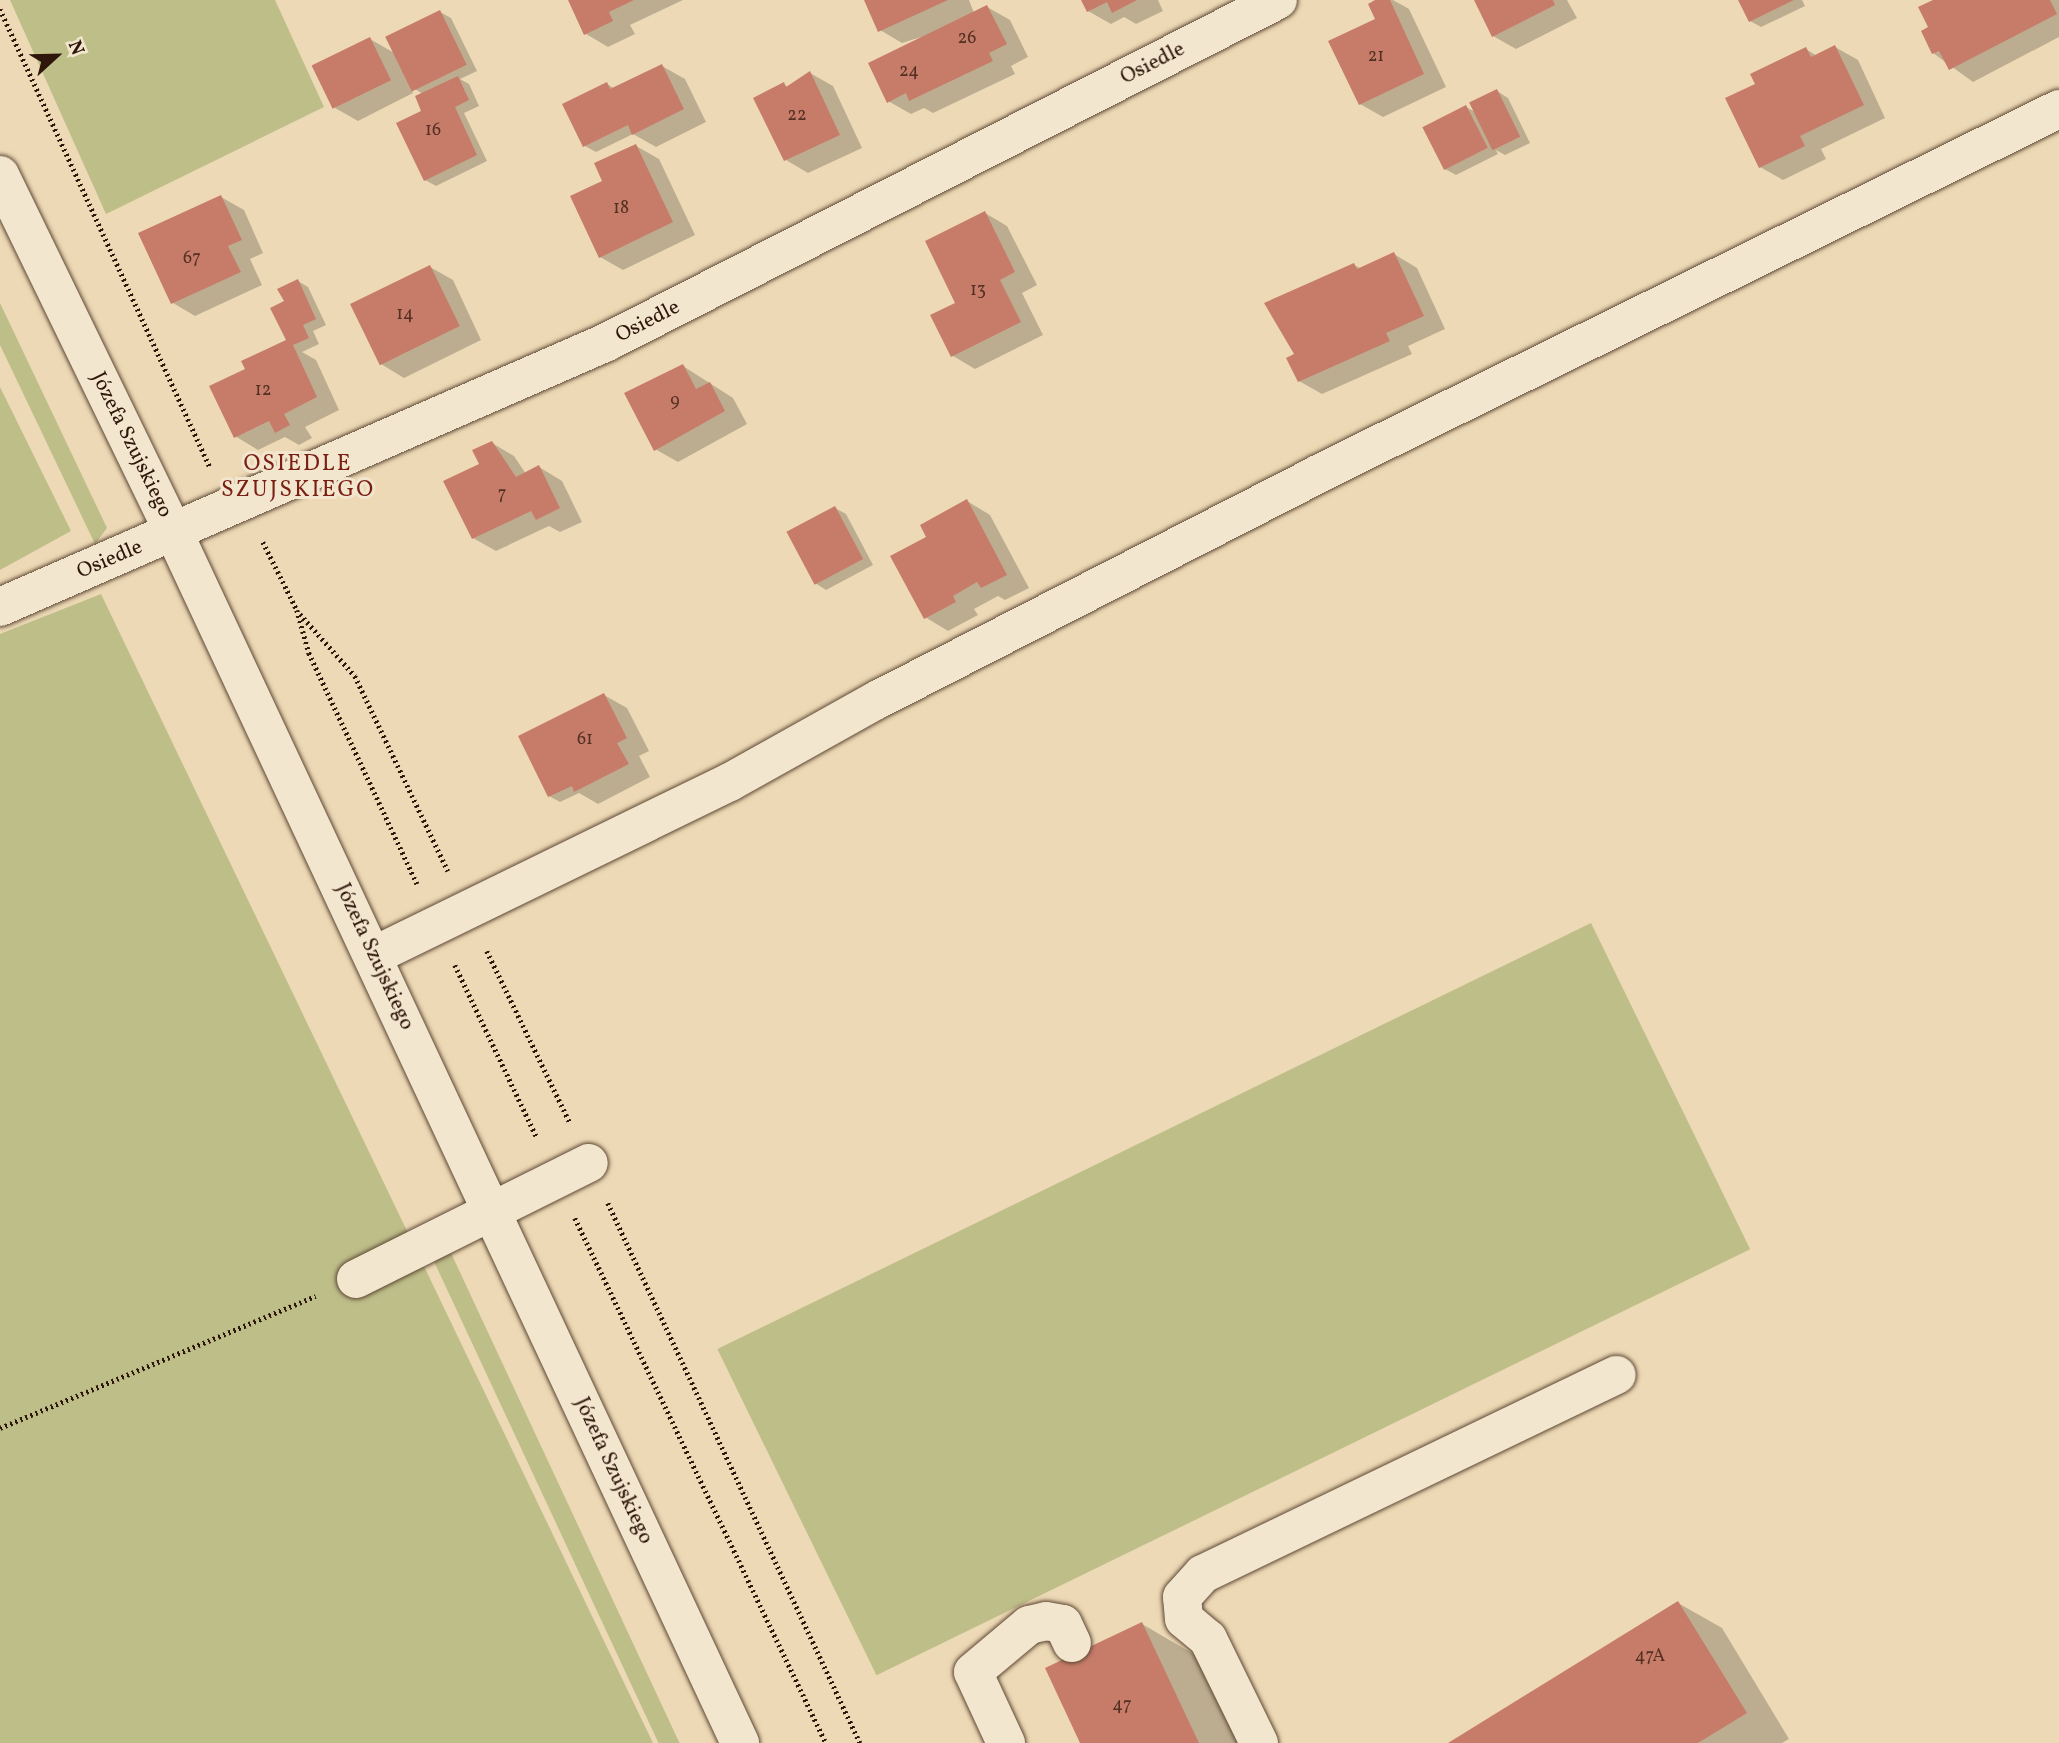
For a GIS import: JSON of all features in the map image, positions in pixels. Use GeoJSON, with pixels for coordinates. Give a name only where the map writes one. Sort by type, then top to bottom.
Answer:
{"type":"FeatureCollection","features":[{"type":"Feature","properties":{"kind":"street","name":"Osiedle"},"geometry":{"type":"LineString","coordinates":[[0,607],[237,506],[607,342],[1278,0]]}},
{"type":"Feature","properties":{"kind":"street"},"geometry":{"type":"LineString","coordinates":[[373,956],[730,782],[877,700],[1320,473],[2059,109]]}},
{"type":"Feature","properties":{"kind":"street","name":"Józefa Szujskiego"},"geometry":{"type":"LineString","coordinates":[[0,175],[174,533],[740,1743]]}},
{"type":"Feature","properties":{"kind":"street"},"geometry":{"type":"LineString","coordinates":[[356,1279],[589,1163]]}},
{"type":"Feature","properties":{"kind":"street"},"geometry":{"type":"LineString","coordinates":[[1259,1743],[1208,1639],[1184,1619],[1182,1598],[1203,1574],[1617,1375]]}},
{"type":"Feature","properties":{"kind":"street"},"geometry":{"type":"LineString","coordinates":[[1006,1743],[973,1672],[1029,1625],[1046,1620],[1063,1624],[1072,1643]]}},
{"type":"Feature","properties":{"kind":"path"},"geometry":{"type":"LineString","coordinates":[[0,9],[214,477],[258,531],[297,610]]}},
{"type":"Feature","properties":{"kind":"path"},"geometry":{"type":"LineString","coordinates":[[0,1428],[356,1279]]}},
{"type":"Feature","properties":{"kind":"path"},"geometry":{"type":"LineString","coordinates":[[854,1730],[860,1743]]}},
{"type":"Feature","properties":{"kind":"green space"},"geometry":{"type":"Polygon","coordinates":[[[10,0],[275,0],[324,107],[106,214],[10,0]]]}},
{"type":"Feature","properties":{"kind":"green space"},"geometry":{"type":"Polygon","coordinates":[[[0,303],[107,528],[95,544],[0,345],[0,303]]]}},
{"type":"Feature","properties":{"kind":"green space"},"geometry":{"type":"Polygon","coordinates":[[[0,387],[71,531],[0,570],[0,387]]]}},
{"type":"Feature","properties":{"kind":"green space"},"geometry":{"type":"Polygon","coordinates":[[[101,594],[653,1743],[0,1743],[0,634],[101,594]]]}},
{"type":"Feature","properties":{"kind":"green space"},"geometry":{"type":"Polygon","coordinates":[[[1591,923],[1750,1249],[877,1675],[717,1349],[1591,923]]]}},
{"type":"Feature","properties":{"kind":"green space"},"geometry":{"type":"Polygon","coordinates":[[[451,1253],[679,1743],[659,1743],[434,1261],[451,1253]]]}},
{"type":"Feature","properties":{"kind":"building"},"geometry":{"type":"Polygon","coordinates":[[[568,0],[634,0],[609,12],[613,21],[584,35],[568,0]]]}},
{"type":"Feature","properties":{"kind":"building"},"geometry":{"type":"Polygon","coordinates":[[[864,0],[948,0],[878,32],[864,0]]]}},
{"type":"Feature","properties":{"kind":"building"},"geometry":{"type":"Polygon","coordinates":[[[1081,0],[1137,0],[1112,13],[1107,2],[1087,12],[1081,0]]]}},
{"type":"Feature","properties":{"kind":"building"},"geometry":{"type":"Polygon","coordinates":[[[1375,0],[1390,0],[1424,74],[1359,105],[1328,41],[1375,19],[1368,4],[1375,0]]]}},
{"type":"Feature","properties":{"kind":"building"},"geometry":{"type":"Polygon","coordinates":[[[1474,0],[1553,0],[1555,5],[1492,37],[1474,0]]]}},
{"type":"Feature","properties":{"kind":"building"},"geometry":{"type":"Polygon","coordinates":[[[1738,0],[1794,0],[1749,22],[1738,0]]]}},
{"type":"Feature","properties":{"kind":"building"},"geometry":{"type":"Polygon","coordinates":[[[1933,0],[2050,0],[2057,14],[1949,70],[1939,51],[1932,54],[1921,31],[1928,27],[1918,7],[1933,0]]]}},
{"type":"Feature","properties":{"kind":"building"},"geometry":{"type":"Polygon","coordinates":[[[987,5],[1007,44],[989,53],[993,61],[909,101],[906,93],[887,103],[868,63],[987,5]]]}},
{"type":"Feature","properties":{"kind":"building"},"geometry":{"type":"Polygon","coordinates":[[[440,10],[467,65],[412,92],[385,37],[440,10]]]}},
{"type":"Feature","properties":{"kind":"building"},"geometry":{"type":"Polygon","coordinates":[[[370,37],[391,80],[333,109],[312,65],[370,37]]]}},
{"type":"Feature","properties":{"kind":"building"},"geometry":{"type":"Polygon","coordinates":[[[1835,45],[1864,105],[1800,136],[1805,146],[1759,168],[1725,98],[1755,84],[1750,74],[1806,47],[1811,57],[1835,45]]]}},
{"type":"Feature","properties":{"kind":"building"},"geometry":{"type":"Polygon","coordinates":[[[662,64],[684,109],[632,135],[628,125],[583,147],[562,104],[607,82],[610,89],[662,64]]]}},
{"type":"Feature","properties":{"kind":"building"},"geometry":{"type":"Polygon","coordinates":[[[810,71],[840,135],[784,161],[753,98],[784,82],[786,87],[810,71]]]}},
{"type":"Feature","properties":{"kind":"building"},"geometry":{"type":"Polygon","coordinates":[[[458,76],[469,100],[455,107],[477,155],[424,181],[396,123],[421,111],[415,96],[458,76]]]}},
{"type":"Feature","properties":{"kind":"building"},"geometry":{"type":"Polygon","coordinates":[[[1497,89],[1520,137],[1492,150],[1469,103],[1497,89]]]}},
{"type":"Feature","properties":{"kind":"building"},"geometry":{"type":"Polygon","coordinates":[[[1466,105],[1488,148],[1444,170],[1422,127],[1466,105]]]}},
{"type":"Feature","properties":{"kind":"building"},"geometry":{"type":"Polygon","coordinates":[[[636,144],[673,222],[599,258],[570,196],[602,181],[594,163],[636,144]]]}},
{"type":"Feature","properties":{"kind":"building"},"geometry":{"type":"Polygon","coordinates":[[[221,195],[242,240],[228,246],[241,272],[171,304],[138,233],[221,195]]]}},
{"type":"Feature","properties":{"kind":"building"},"geometry":{"type":"Polygon","coordinates":[[[985,211],[1015,272],[1000,280],[1021,322],[951,357],[930,315],[955,303],[925,241],[985,211]]]}},
{"type":"Feature","properties":{"kind":"building"},"geometry":{"type":"Polygon","coordinates":[[[1394,252],[1424,316],[1386,333],[1390,341],[1298,382],[1286,358],[1294,354],[1264,303],[1354,263],[1357,269],[1394,252]]]}},
{"type":"Feature","properties":{"kind":"building"},"geometry":{"type":"Polygon","coordinates":[[[430,265],[460,326],[380,365],[350,304],[430,265]]]}},
{"type":"Feature","properties":{"kind":"building"},"geometry":{"type":"Polygon","coordinates":[[[298,279],[316,319],[303,325],[309,338],[293,345],[317,397],[284,414],[290,425],[275,433],[269,421],[234,438],[209,386],[245,369],[241,361],[286,340],[270,308],[284,301],[277,289],[298,279]]]}},
{"type":"Feature","properties":{"kind":"building"},"geometry":{"type":"Polygon","coordinates":[[[683,364],[696,389],[710,382],[725,411],[654,451],[624,393],[683,364]]]}},
{"type":"Feature","properties":{"kind":"building"},"geometry":{"type":"Polygon","coordinates":[[[492,441],[516,477],[539,465],[560,508],[536,520],[531,511],[472,539],[443,481],[479,464],[472,450],[492,441]]]}},
{"type":"Feature","properties":{"kind":"building"},"geometry":{"type":"Polygon","coordinates":[[[967,499],[1007,575],[981,588],[977,582],[953,596],[956,602],[924,619],[890,556],[926,537],[920,525],[967,499]]]}},
{"type":"Feature","properties":{"kind":"building"},"geometry":{"type":"Polygon","coordinates":[[[835,506],[863,559],[815,585],[786,532],[835,506]]]}},
{"type":"Feature","properties":{"kind":"building"},"geometry":{"type":"Polygon","coordinates":[[[604,693],[627,738],[617,743],[629,764],[574,792],[572,786],[548,797],[518,736],[604,693]]]}},
{"type":"Feature","properties":{"kind":"building"},"geometry":{"type":"Polygon","coordinates":[[[1678,1601],[1747,1713],[1698,1743],[1448,1743],[1678,1601]]]}},
{"type":"Feature","properties":{"kind":"building"},"geometry":{"type":"Polygon","coordinates":[[[1142,1622],[1199,1743],[1080,1743],[1045,1668],[1142,1622]]]}},
{"type":"Feature","properties":{"kind":"district","name":"OSIEDLE SZUJSKIEGO"},"geometry":{"type":"Point","coordinates":[298,477]}}]}
